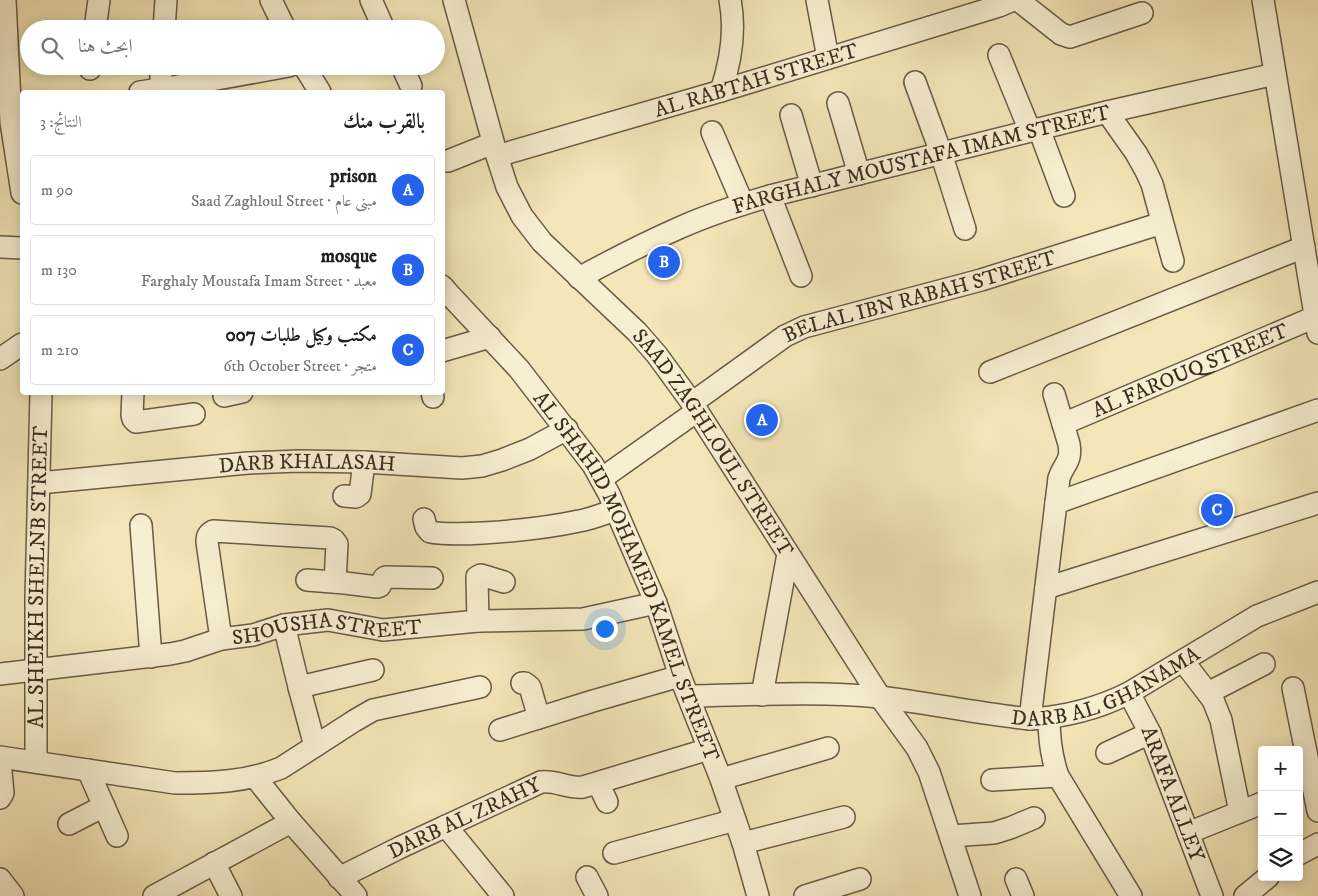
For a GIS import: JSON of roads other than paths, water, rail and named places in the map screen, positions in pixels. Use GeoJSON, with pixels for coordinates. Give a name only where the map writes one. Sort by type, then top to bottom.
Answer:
{"type":"FeatureCollection","features":[{"type":"Feature","properties":{"kind":"street"},"geometry":{"type":"LineString","coordinates":[[5,0],[3,28],[11,122],[20,180]]}},
{"type":"Feature","properties":{"kind":"street"},"geometry":{"type":"LineString","coordinates":[[96,20],[99,0]]}},
{"type":"Feature","properties":{"kind":"street"},"geometry":{"type":"LineString","coordinates":[[165,20],[166,0]]}},
{"type":"Feature","properties":{"kind":"street"},"geometry":{"type":"LineString","coordinates":[[271,0],[281,20]]}},
{"type":"Feature","properties":{"kind":"street"},"geometry":{"type":"LineString","coordinates":[[371,0],[380,20]]}},
{"type":"Feature","properties":{"kind":"street","name":"SAAD ZAGHLOUL STREET"},"geometry":{"type":"LineString","coordinates":[[454,0],[495,150],[507,187],[522,216],[542,242],[637,332],[657,355],[695,407],[880,698],[910,736],[924,760],[970,896]]}},
{"type":"Feature","properties":{"kind":"street"},"geometry":{"type":"LineString","coordinates":[[721,91],[727,72],[733,32],[730,0]]}},
{"type":"Feature","properties":{"kind":"street"},"geometry":{"type":"LineString","coordinates":[[817,0],[828,58]]}},
{"type":"Feature","properties":{"kind":"street"},"geometry":{"type":"LineString","coordinates":[[1263,0],[1317,325]]}},
{"type":"Feature","properties":{"kind":"street"},"geometry":{"type":"LineString","coordinates":[[1006,2],[1061,34],[1070,37],[1142,13]]}},
{"type":"Feature","properties":{"kind":"street","name":"AL RABTAH STREET"},"geometry":{"type":"LineString","coordinates":[[448,161],[721,91],[1006,2]]}},
{"type":"Feature","properties":{"kind":"street"},"geometry":{"type":"LineString","coordinates":[[1000,55],[1064,196]]}},
{"type":"Feature","properties":{"kind":"street","name":"FARGHALY MOUSTAFA IMAM STREET"},"geometry":{"type":"LineString","coordinates":[[579,278],[635,248],[680,227],[770,196],[1107,112],[1275,74]]}},
{"type":"Feature","properties":{"kind":"street"},"geometry":{"type":"LineString","coordinates":[[160,75],[161,83],[167,88]]}},
{"type":"Feature","properties":{"kind":"street"},"geometry":{"type":"LineString","coordinates":[[154,90],[239,75]]}},
{"type":"Feature","properties":{"kind":"street"},"geometry":{"type":"LineString","coordinates":[[310,75],[319,90]]}},
{"type":"Feature","properties":{"kind":"street"},"geometry":{"type":"LineString","coordinates":[[406,75],[411,86]]}},
{"type":"Feature","properties":{"kind":"street"},"geometry":{"type":"LineString","coordinates":[[915,82],[941,153],[964,229]]}},
{"type":"Feature","properties":{"kind":"street"},"geometry":{"type":"LineString","coordinates":[[838,103],[859,174]]}},
{"type":"Feature","properties":{"kind":"street"},"geometry":{"type":"LineString","coordinates":[[1107,112],[1136,153],[1152,184],[1173,261]]}},
{"type":"Feature","properties":{"kind":"street"},"geometry":{"type":"LineString","coordinates":[[791,115],[812,186]]}},
{"type":"Feature","properties":{"kind":"street"},"geometry":{"type":"LineString","coordinates":[[712,132],[743,204]]}},
{"type":"Feature","properties":{"kind":"street"},"geometry":{"type":"LineString","coordinates":[[770,196],[801,276]]}},
{"type":"Feature","properties":{"kind":"street","name":"BELAL IBN RABAH STREET"},"geometry":{"type":"LineString","coordinates":[[602,478],[785,336],[804,327],[981,280],[1162,223]]}},
{"type":"Feature","properties":{"kind":"street"},"geometry":{"type":"LineString","coordinates":[[0,247],[20,248]]}},
{"type":"Feature","properties":{"kind":"street"},"geometry":{"type":"LineString","coordinates":[[990,372],[1304,247]]}},
{"type":"Feature","properties":{"kind":"street","name":"AL SHAHID MOHAMED KAMEL STREET"},"geometry":{"type":"LineString","coordinates":[[445,292],[520,369],[602,478],[656,603],[680,676],[721,779],[758,896]]}},
{"type":"Feature","properties":{"kind":"street","name":"AL FAROUQ STREET"},"geometry":{"type":"LineString","coordinates":[[1063,424],[1317,325]]}},
{"type":"Feature","properties":{"kind":"street"},"geometry":{"type":"LineString","coordinates":[[445,350],[490,337]]}},
{"type":"Feature","properties":{"kind":"street"},"geometry":{"type":"LineString","coordinates":[[0,359],[20,345]]}},
{"type":"Feature","properties":{"kind":"street"},"geometry":{"type":"LineString","coordinates":[[1054,394],[1070,444],[1070,456],[1059,478],[1046,588],[1040,719],[1058,776],[1131,896]]}},
{"type":"Feature","properties":{"kind":"street","name":"AL SHEIKH SHELNB STREET"},"geometry":{"type":"LineString","coordinates":[[36,762],[41,395]]}},
{"type":"Feature","properties":{"kind":"street"},"geometry":{"type":"LineString","coordinates":[[133,395],[132,415],[136,422],[194,414]]}},
{"type":"Feature","properties":{"kind":"street"},"geometry":{"type":"LineString","coordinates":[[1056,503],[1318,410]]}},
{"type":"Feature","properties":{"kind":"street","name":"DARB KHALASAH"},"geometry":{"type":"LineString","coordinates":[[39,484],[248,463],[299,461],[364,462],[462,468],[482,466],[530,449],[566,429]]}},
{"type":"Feature","properties":{"kind":"street"},"geometry":{"type":"LineString","coordinates":[[344,496],[356,497],[360,494],[364,462]]}},
{"type":"Feature","properties":{"kind":"street"},"geometry":{"type":"LineString","coordinates":[[1046,588],[1318,503]]}},
{"type":"Feature","properties":{"kind":"street"},"geometry":{"type":"LineString","coordinates":[[424,519],[426,527],[430,532],[466,534],[542,528],[581,521],[615,510]]}},
{"type":"Feature","properties":{"kind":"street"},"geometry":{"type":"LineString","coordinates":[[472,530],[515,528],[558,522],[615,510]]}},
{"type":"Feature","properties":{"kind":"street"},"geometry":{"type":"LineString","coordinates":[[141,525],[151,656]]}},
{"type":"Feature","properties":{"kind":"street"},"geometry":{"type":"LineString","coordinates":[[222,640],[207,542],[209,533],[213,531],[330,538],[337,544],[335,582]]}},
{"type":"Feature","properties":{"kind":"street"},"geometry":{"type":"LineString","coordinates":[[762,695],[788,554]]}},
{"type":"Feature","properties":{"kind":"street"},"geometry":{"type":"LineString","coordinates":[[478,621],[477,577],[481,575],[504,582]]}},
{"type":"Feature","properties":{"kind":"street"},"geometry":{"type":"LineString","coordinates":[[307,580],[377,587],[380,586],[386,577],[432,578]]}},
{"type":"Feature","properties":{"kind":"street","name":"DARB AL GHANAMA"},"geometry":{"type":"LineString","coordinates":[[688,696],[815,694],[880,698],[1040,719],[1070,715],[1090,710],[1129,693],[1257,616],[1318,592]]}},
{"type":"Feature","properties":{"kind":"street","name":"SHOUSHA STREET"},"geometry":{"type":"LineString","coordinates":[[0,674],[185,651],[222,640],[253,635],[284,625],[328,620],[383,630],[478,621],[584,619],[656,603]]}},
{"type":"Feature","properties":{"kind":"street"},"geometry":{"type":"LineString","coordinates":[[284,625],[315,746]]}},
{"type":"Feature","properties":{"kind":"street"},"geometry":{"type":"LineString","coordinates":[[1183,661],[1214,700],[1221,720],[1240,812]]}},
{"type":"Feature","properties":{"kind":"street"},"geometry":{"type":"LineString","coordinates":[[1208,693],[1264,664]]}},
{"type":"Feature","properties":{"kind":"street"},"geometry":{"type":"LineString","coordinates":[[299,687],[374,670]]}},
{"type":"Feature","properties":{"kind":"street"},"geometry":{"type":"LineString","coordinates":[[500,730],[539,718],[592,693],[680,676]]}},
{"type":"Feature","properties":{"kind":"street"},"geometry":{"type":"LineString","coordinates":[[522,683],[530,687],[539,718]]}},
{"type":"Feature","properties":{"kind":"street"},"geometry":{"type":"LineString","coordinates":[[0,757],[176,783],[232,781],[255,777],[281,768],[373,710],[480,687]]}},
{"type":"Feature","properties":{"kind":"street"},"geometry":{"type":"LineString","coordinates":[[1293,688],[1318,811]]}},
{"type":"Feature","properties":{"kind":"street","name":"ARAFA ALLEY"},"geometry":{"type":"LineString","coordinates":[[1129,693],[1150,733],[1212,896]]}},
{"type":"Feature","properties":{"kind":"street"},"geometry":{"type":"LineString","coordinates":[[1107,753],[1150,733]]}},
{"type":"Feature","properties":{"kind":"street"},"geometry":{"type":"LineString","coordinates":[[721,779],[828,748]]}},
{"type":"Feature","properties":{"kind":"street","name":"DARB AL ZRAHY"},"geometry":{"type":"LineString","coordinates":[[339,878],[541,782],[553,782],[571,788],[602,792],[709,749]]}},
{"type":"Feature","properties":{"kind":"street"},"geometry":{"type":"LineString","coordinates":[[0,761],[2,793],[0,798]]}},
{"type":"Feature","properties":{"kind":"street"},"geometry":{"type":"LineString","coordinates":[[88,770],[117,836]]}},
{"type":"Feature","properties":{"kind":"street"},"geometry":{"type":"LineString","coordinates":[[992,780],[1058,776]]}},
{"type":"Feature","properties":{"kind":"street"},"geometry":{"type":"LineString","coordinates":[[255,777],[291,822],[356,896]]}},
{"type":"Feature","properties":{"kind":"street"},"geometry":{"type":"LineString","coordinates":[[1188,833],[1258,805]]}},
{"type":"Feature","properties":{"kind":"street"},"geometry":{"type":"LineString","coordinates":[[69,824],[104,806]]}},
{"type":"Feature","properties":{"kind":"street"},"geometry":{"type":"LineString","coordinates":[[742,843],[844,817]]}},
{"type":"Feature","properties":{"kind":"street"},"geometry":{"type":"LineString","coordinates":[[951,836],[994,833],[1034,818]]}},
{"type":"Feature","properties":{"kind":"street"},"geometry":{"type":"LineString","coordinates":[[614,853],[735,820]]}},
{"type":"Feature","properties":{"kind":"street"},"geometry":{"type":"LineString","coordinates":[[154,896],[291,822]]}},
{"type":"Feature","properties":{"kind":"street"},"geometry":{"type":"LineString","coordinates":[[446,826],[503,896]]}},
{"type":"Feature","properties":{"kind":"street"},"geometry":{"type":"LineString","coordinates":[[1303,852],[1318,844]]}},
{"type":"Feature","properties":{"kind":"street"},"geometry":{"type":"LineString","coordinates":[[214,863],[231,896]]}},
{"type":"Feature","properties":{"kind":"street"},"geometry":{"type":"LineString","coordinates":[[587,877],[597,896]]}},
{"type":"Feature","properties":{"kind":"street"},"geometry":{"type":"LineString","coordinates":[[805,896],[860,879]]}},
{"type":"Feature","properties":{"kind":"street"},"geometry":{"type":"LineString","coordinates":[[1245,896],[1263,881]]}},
{"type":"Feature","properties":{"kind":"place","name":"mosque"},"geometry":{"type":"Point","coordinates":[664,262]}},
{"type":"Feature","properties":{"kind":"place","name":"prison"},"geometry":{"type":"Point","coordinates":[762,420]}},
{"type":"Feature","properties":{"kind":"place","name":"مكتب وكيل طلبات 007"},"geometry":{"type":"Point","coordinates":[1217,510]}}]}
